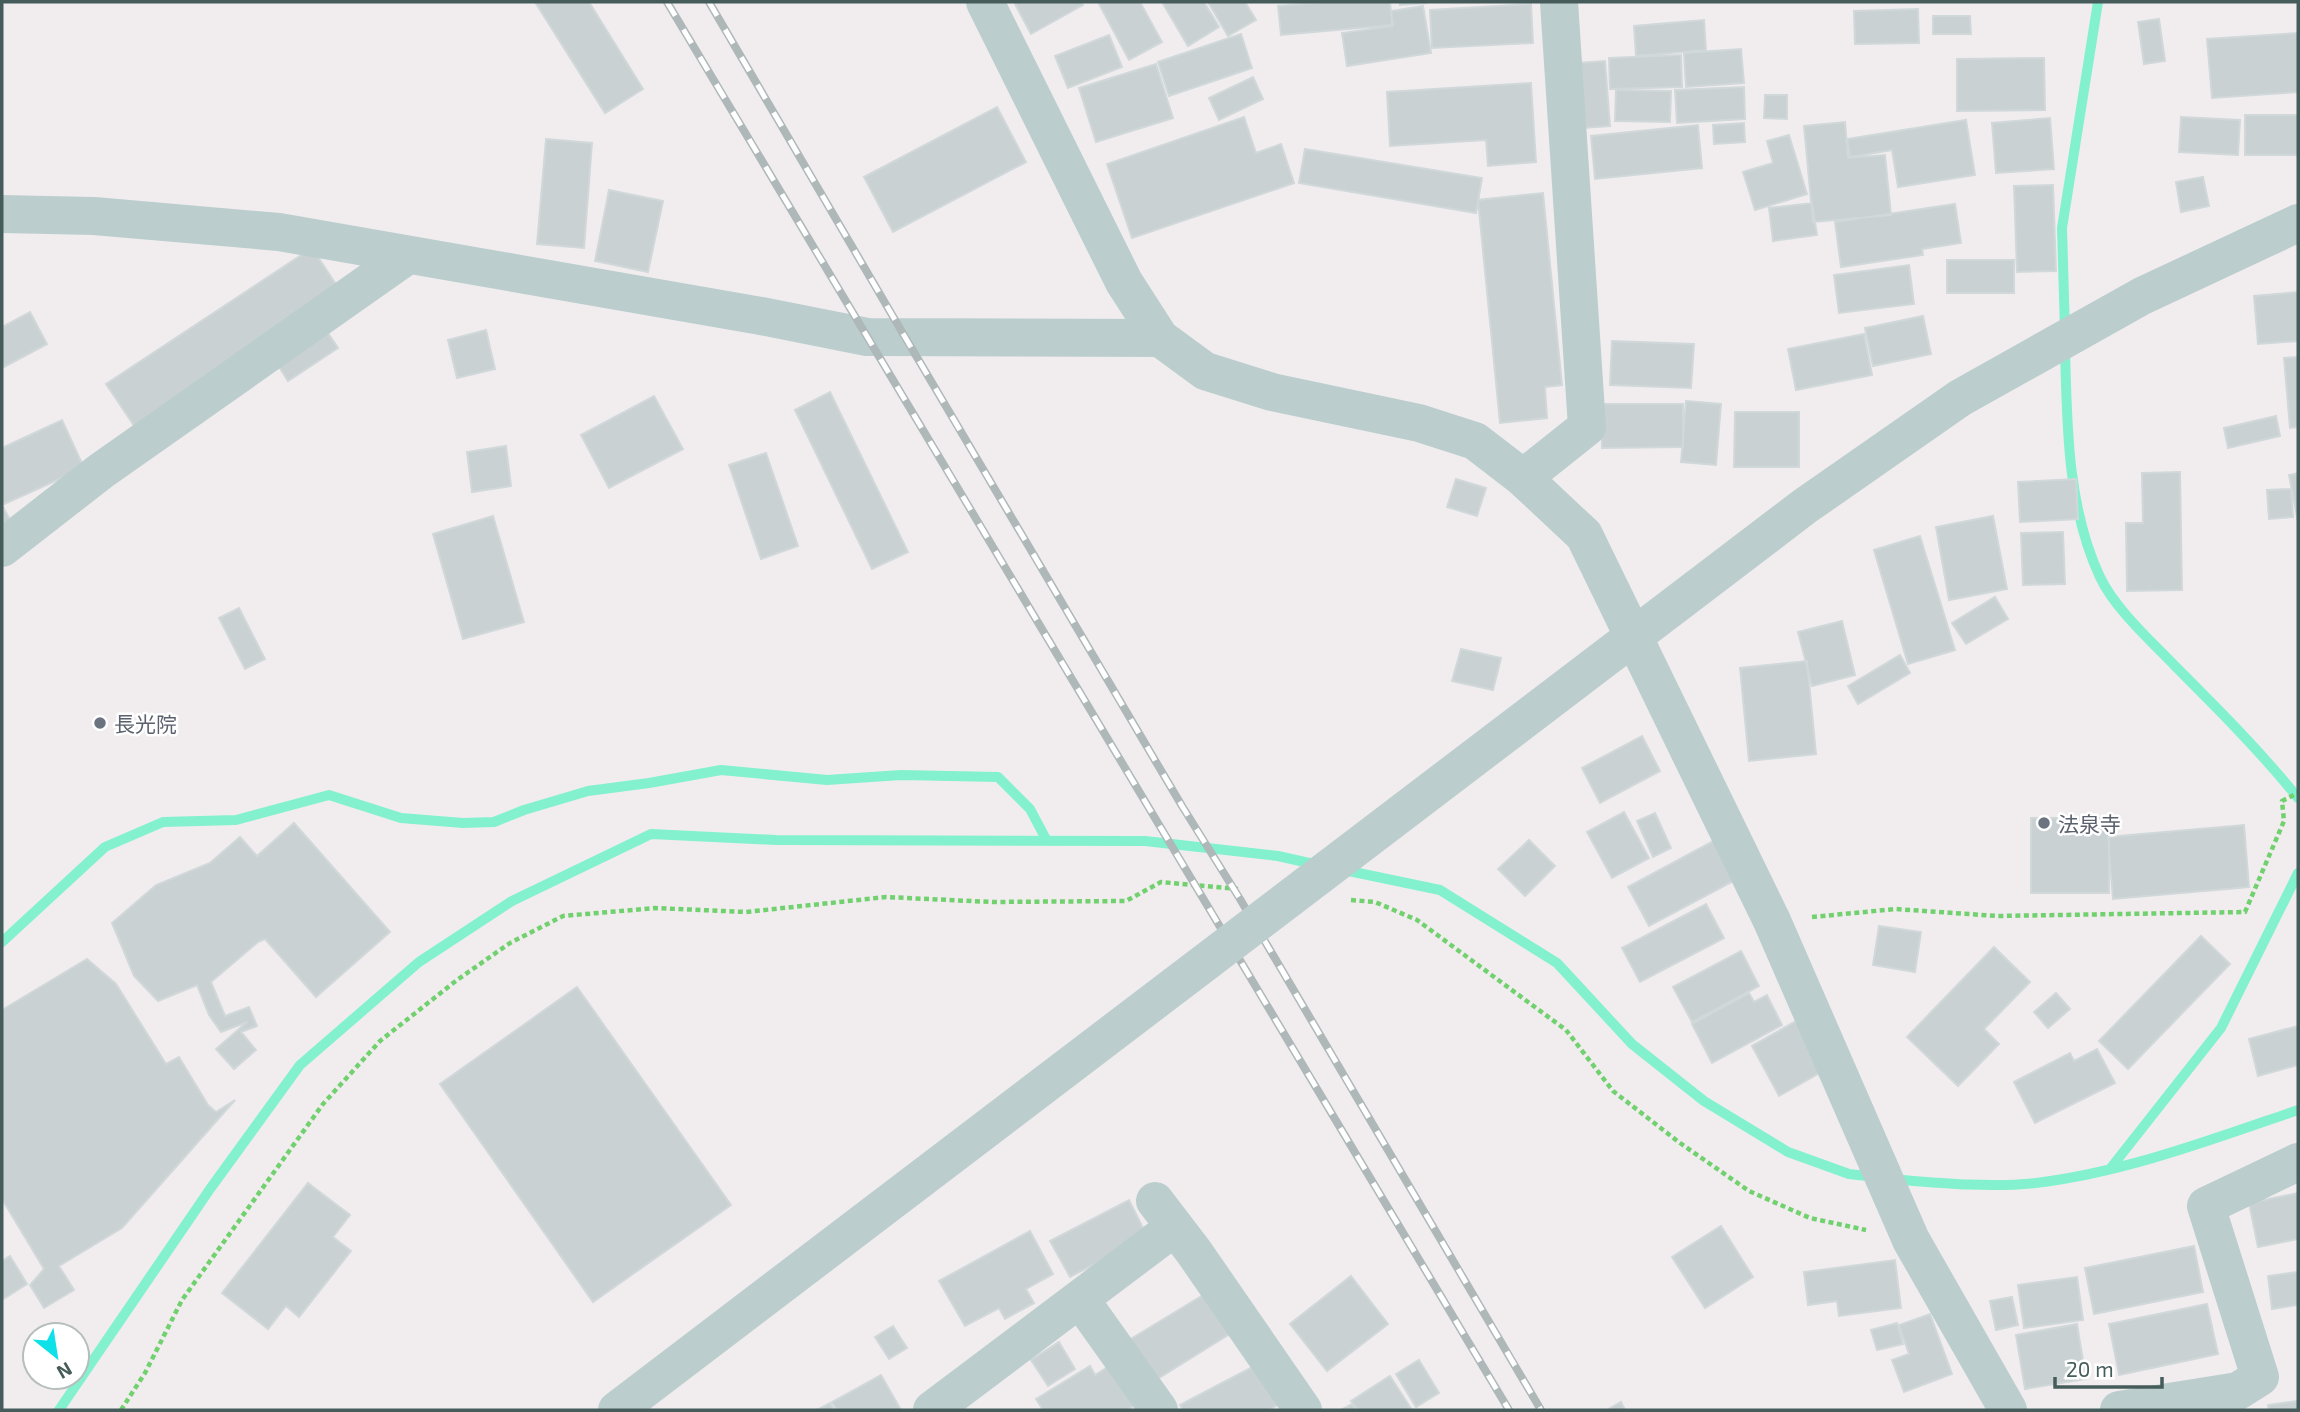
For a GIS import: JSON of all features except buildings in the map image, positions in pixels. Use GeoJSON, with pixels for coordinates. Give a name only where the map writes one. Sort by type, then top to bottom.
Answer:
{"type":"FeatureCollection","features":[{"type":"Feature","properties":{"kind":"street"},"geometry":{"type":"LineString","coordinates":[[985,2],[1124,282],[1160,338],[1205,371],[1272,392],[1419,423],[1475,441],[1523,478],[1584,535],[1772,921],[1908,1232],[2008,1410]]}},
{"type":"Feature","properties":{"kind":"street"},"geometry":{"type":"LineString","coordinates":[[1523,478],[1587,427],[1559,2]]}},
{"type":"Feature","properties":{"kind":"street"},"geometry":{"type":"LineString","coordinates":[[2,214],[94,216],[279,232],[867,337],[1160,338]]}},
{"type":"Feature","properties":{"kind":"street"},"geometry":{"type":"LineString","coordinates":[[617,1410],[1805,506],[1960,398],[2142,296],[2298,223]]}},
{"type":"Feature","properties":{"kind":"street"},"geometry":{"type":"LineString","coordinates":[[2,548],[101,471],[408,255]]}},
{"type":"Feature","properties":{"kind":"street"},"geometry":{"type":"LineString","coordinates":[[2119,1410],[2238,1391],[2260,1377],[2206,1206],[2298,1162]]}},
{"type":"Feature","properties":{"kind":"street"},"geometry":{"type":"LineString","coordinates":[[932,1410],[1080,1298],[1165,1214],[1303,1410]]}},
{"type":"Feature","properties":{"kind":"street"},"geometry":{"type":"LineString","coordinates":[[1080,1298],[1159,1410]]}},
{"type":"Feature","properties":{"kind":"path"},"geometry":{"type":"LineString","coordinates":[[1772,921],[1896,909],[1997,916],[2245,912],[2284,821],[2282,801],[2298,793]]}},
{"type":"Feature","properties":{"kind":"path"},"geometry":{"type":"LineString","coordinates":[[121,1410],[145,1373],[183,1300],[323,1104],[380,1041],[457,980],[510,943],[563,916],[655,908],[746,912],[886,897],[992,901],[1126,901],[1161,882],[1241,889]]}},
{"type":"Feature","properties":{"kind":"path"},"geometry":{"type":"LineString","coordinates":[[1348,899],[1375,902],[1417,920],[1566,1030],[1613,1091],[1680,1143],[1749,1191],[1810,1219],[1908,1232]]}},
{"type":"Feature","properties":{"kind":"waterway"},"geometry":{"type":"LineString","coordinates":[[2065,332],[2062,228],[2098,2]]}},
{"type":"Feature","properties":{"kind":"waterway"},"geometry":{"type":"LineString","coordinates":[[2065,348],[2068,435],[2075,494],[2089,550],[2100,577],[2134,624],[2238,730],[2298,798]]}},
{"type":"Feature","properties":{"kind":"waterway"},"geometry":{"type":"LineString","coordinates":[[2,942],[105,847],[163,822],[236,820],[329,795],[401,818],[463,823],[494,822],[588,791],[721,770],[827,780],[901,775],[998,777],[1030,809],[1047,841]]}},
{"type":"Feature","properties":{"kind":"waterway"},"geometry":{"type":"LineString","coordinates":[[59,1410],[210,1189],[300,1065],[419,962],[512,901],[651,834],[776,840],[1145,841],[1278,856],[1318,865]]}},
{"type":"Feature","properties":{"kind":"waterway"},"geometry":{"type":"LineString","coordinates":[[1344,870],[1440,890],[1557,963],[1632,1044],[1704,1101],[1788,1152],[1849,1174],[1876,1177]]}},
{"type":"Feature","properties":{"kind":"waterway"},"geometry":{"type":"LineString","coordinates":[[2110,1169],[2221,1028],[2298,873]]}},
{"type":"Feature","properties":{"kind":"waterway"},"geometry":{"type":"LineString","coordinates":[[1892,1179],[2000,1185],[2070,1178],[2136,1163],[2298,1110]]}},
{"type":"Feature","properties":{"kind":"railway"},"geometry":{"type":"LineString","coordinates":[[667,2],[1509,1410]]}},
{"type":"Feature","properties":{"kind":"railway"},"geometry":{"type":"LineString","coordinates":[[709,2],[1541,1410]]}},
{"type":"Feature","properties":{"kind":"place","name":"長光院"},"geometry":{"type":"Point","coordinates":[100,723]}},
{"type":"Feature","properties":{"kind":"place","name":"法泉寺"},"geometry":{"type":"Point","coordinates":[2044,823]}}]}
